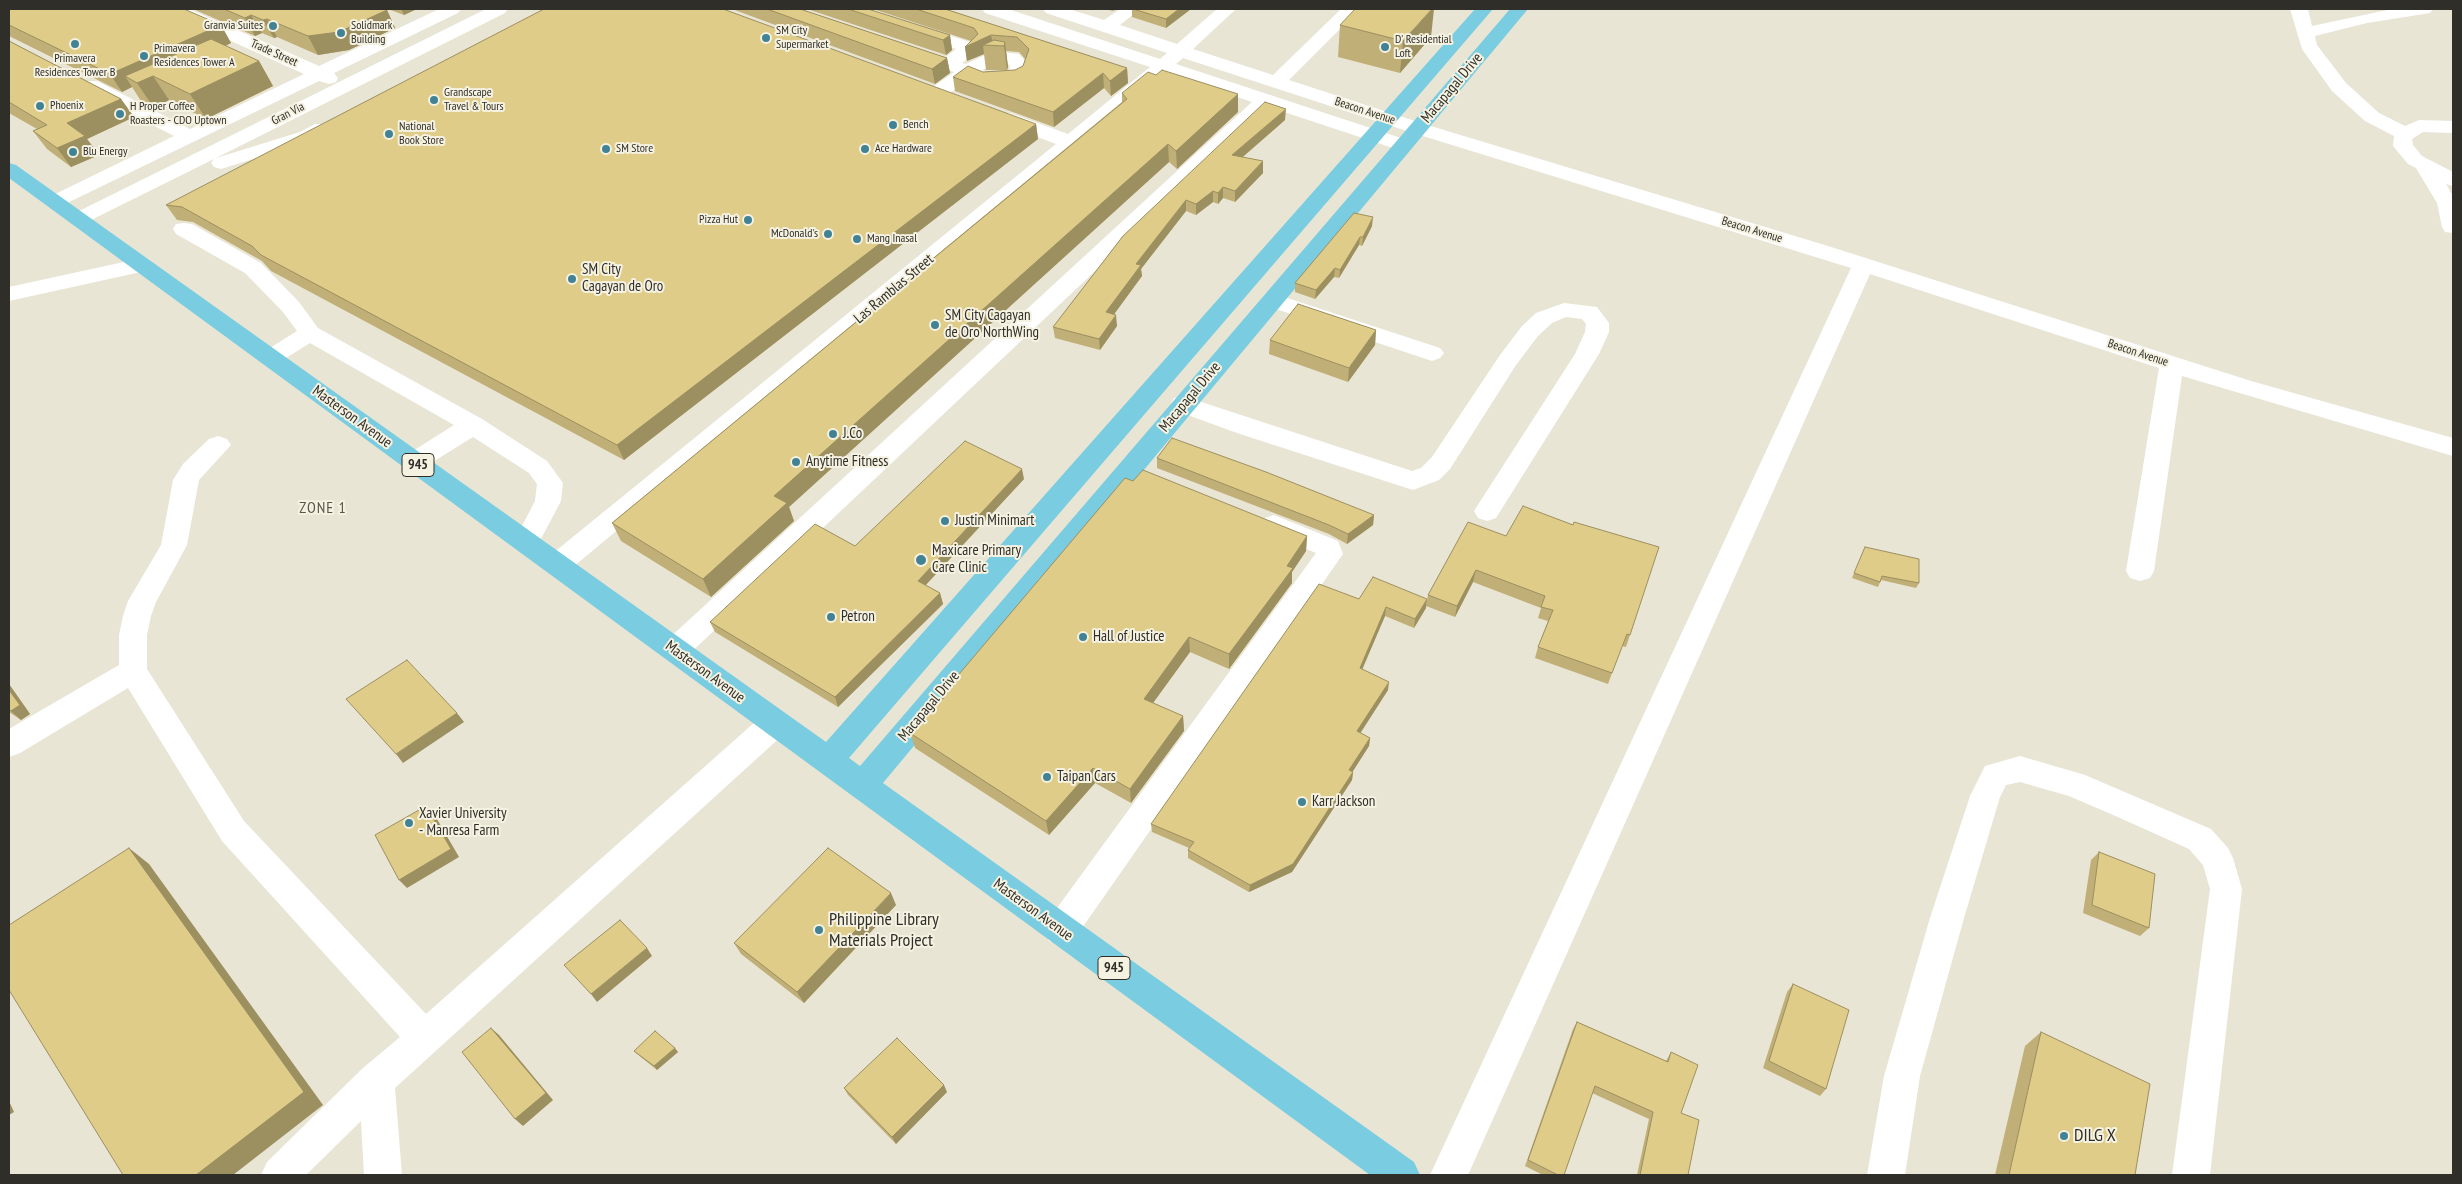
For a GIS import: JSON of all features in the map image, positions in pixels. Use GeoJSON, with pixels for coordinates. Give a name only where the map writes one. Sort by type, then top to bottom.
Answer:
{"type":"FeatureCollection","features":[{"type":"Feature","properties":{"kind":"main road","name":"Macapagal Drive"},"geometry":{"type":"LineString","coordinates":[[828,761],[1484,9]]}},
{"type":"Feature","properties":{"kind":"main road","name":"Macapagal Drive"},"geometry":{"type":"LineString","coordinates":[[862,786],[1183,404],[1519,9]]}},
{"type":"Feature","properties":{"kind":"main road","name":"Masterson Avenue"},"geometry":{"type":"LineString","coordinates":[[9,169],[1401,1175]]}},
{"type":"Feature","properties":{"kind":"street","name":"Trade Street"},"geometry":{"type":"LineString","coordinates":[[175,9],[345,86]]}},
{"type":"Feature","properties":{"kind":"street","name":"Gran Via"},"geometry":{"type":"LineString","coordinates":[[54,202],[452,9]]}},
{"type":"Feature","properties":{"kind":"street","name":"Gran Via"},"geometry":{"type":"LineString","coordinates":[[78,219],[499,9]]}},
{"type":"Feature","properties":{"kind":"street"},"geometry":{"type":"LineString","coordinates":[[852,9],[970,48],[948,64]]}},
{"type":"Feature","properties":{"kind":"street","name":"Beacon Avenue"},"geometry":{"type":"LineString","coordinates":[[991,9],[1163,66],[1271,91]]}},
{"type":"Feature","properties":{"kind":"street","name":"Beacon Avenue"},"geometry":{"type":"LineString","coordinates":[[1052,9],[1180,51],[1271,91],[1410,137],[1862,266],[2172,364],[2453,447]]}},
{"type":"Feature","properties":{"kind":"street"},"geometry":{"type":"LineString","coordinates":[[1108,26],[1131,9]]}},
{"type":"Feature","properties":{"kind":"street","name":"Las Ramblas Street"},"geometry":{"type":"LineString","coordinates":[[557,565],[1163,66],[1227,9]]}},
{"type":"Feature","properties":{"kind":"street"},"geometry":{"type":"LineString","coordinates":[[675,650],[1271,91],[1351,9]]}},
{"type":"Feature","properties":{"kind":"street"},"geometry":{"type":"LineString","coordinates":[[2299,9],[2308,45],[2338,87],[2372,117],[2405,134]]}},
{"type":"Feature","properties":{"kind":"street"},"geometry":{"type":"LineString","coordinates":[[2306,33],[2367,18],[2424,9]]}},
{"type":"Feature","properties":{"kind":"street"},"geometry":{"type":"LineString","coordinates":[[396,20],[414,27]]}},
{"type":"Feature","properties":{"kind":"street"},"geometry":{"type":"LineString","coordinates":[[225,54],[251,43]]}},
{"type":"Feature","properties":{"kind":"street"},"geometry":{"type":"LineString","coordinates":[[894,46],[960,68],[967,71],[973,73],[985,79],[992,81],[1010,79],[1017,75],[1020,65],[1012,58],[994,58],[978,64],[971,69],[964,74],[937,93]]}},
{"type":"Feature","properties":{"kind":"street"},"geometry":{"type":"LineString","coordinates":[[70,74],[131,97],[189,136]]}},
{"type":"Feature","properties":{"kind":"street"},"geometry":{"type":"LineString","coordinates":[[919,86],[954,99]]}},
{"type":"Feature","properties":{"kind":"street"},"geometry":{"type":"LineString","coordinates":[[990,113],[1070,142]]}},
{"type":"Feature","properties":{"kind":"street"},"geometry":{"type":"LineString","coordinates":[[138,189],[307,136],[342,118]]}},
{"type":"Feature","properties":{"kind":"street"},"geometry":{"type":"LineString","coordinates":[[2405,134],[2419,126],[2453,127]]}},
{"type":"Feature","properties":{"kind":"street"},"geometry":{"type":"LineString","coordinates":[[2405,134],[2403,146],[2411,156],[2425,167],[2453,180]]}},
{"type":"Feature","properties":{"kind":"street"},"geometry":{"type":"LineString","coordinates":[[2425,167],[2447,203],[2453,227]]}},
{"type":"Feature","properties":{"kind":"street"},"geometry":{"type":"LineString","coordinates":[[184,229],[253,268],[291,308],[310,333],[473,425],[538,467],[550,483],[548,501],[526,543]]}},
{"type":"Feature","properties":{"kind":"street"},"geometry":{"type":"LineString","coordinates":[[9,294],[142,265]]}},
{"type":"Feature","properties":{"kind":"street"},"geometry":{"type":"LineString","coordinates":[[1449,1175],[1862,266]]}},
{"type":"Feature","properties":{"kind":"street"},"geometry":{"type":"LineString","coordinates":[[1272,300],[1432,353]]}},
{"type":"Feature","properties":{"kind":"street"},"geometry":{"type":"LineString","coordinates":[[1183,404],[1246,427],[1413,481],[1430,474],[1441,463],[1508,360],[1530,331],[1544,318],[1564,310],[1589,312],[1598,323],[1597,332],[1586,354],[1487,511]]}},
{"type":"Feature","properties":{"kind":"street"},"geometry":{"type":"LineString","coordinates":[[270,358],[310,333]]}},
{"type":"Feature","properties":{"kind":"street"},"geometry":{"type":"LineString","coordinates":[[2140,571],[2172,364]]}},
{"type":"Feature","properties":{"kind":"street"},"geometry":{"type":"LineString","coordinates":[[414,462],[473,425]]}},
{"type":"Feature","properties":{"kind":"street"},"geometry":{"type":"LineString","coordinates":[[218,445],[192,470],[186,480],[174,545],[142,601],[137,616],[133,635],[133,671],[233,831],[425,1038]]}},
{"type":"Feature","properties":{"kind":"street"},"geometry":{"type":"LineString","coordinates":[[1129,468],[1156,479]]}},
{"type":"Feature","properties":{"kind":"street"},"geometry":{"type":"LineString","coordinates":[[1062,930],[1330,554],[1329,548],[1246,514]]}},
{"type":"Feature","properties":{"kind":"street"},"geometry":{"type":"LineString","coordinates":[[9,744],[133,671]]}},
{"type":"Feature","properties":{"kind":"street"},"geometry":{"type":"LineString","coordinates":[[280,1175],[376,1081],[775,723]]}},
{"type":"Feature","properties":{"kind":"street"},"geometry":{"type":"LineString","coordinates":[[1886,1175],[1902,1076],[1947,918],[1985,796],[1996,775],[2020,769],[2074,784],[2200,839],[2217,858],[2226,889],[2191,1175]]}},
{"type":"Feature","properties":{"kind":"street"},"geometry":{"type":"LineString","coordinates":[[376,1081],[383,1175]]}},
{"type":"Feature","properties":{"kind":"building"},"geometry":{"type":"Polygon","coordinates":[[[9,9],[184,9],[221,25],[110,74],[9,25],[9,9]]]}},
{"type":"Feature","properties":{"kind":"building"},"geometry":{"type":"Polygon","coordinates":[[[224,9],[387,10],[339,32],[308,36],[267,19],[263,20],[251,15],[245,18],[224,9]]]}},
{"type":"Feature","properties":{"kind":"building","name":"SM City Cagayan de Oro"},"geometry":{"type":"Polygon","coordinates":[[[544,9],[723,9],[1036,124],[617,445],[261,255],[252,246],[182,207],[166,205],[544,9]]]}},
{"type":"Feature","properties":{"kind":"building"},"geometry":{"type":"Polygon","coordinates":[[[767,9],[800,9],[947,58],[932,69],[767,9]]]}},
{"type":"Feature","properties":{"kind":"building"},"geometry":{"type":"Polygon","coordinates":[[[848,9],[868,9],[950,35],[943,40],[848,9]]]}},
{"type":"Feature","properties":{"kind":"building"},"geometry":{"type":"Polygon","coordinates":[[[916,9],[945,9],[1127,68],[1110,81],[1103,73],[1053,112],[953,77],[968,66],[983,72],[1015,70],[1023,66],[1029,49],[1017,37],[991,35],[965,47],[978,34],[974,28],[916,9]]]}},
{"type":"Feature","properties":{"kind":"building"},"geometry":{"type":"Polygon","coordinates":[[[1133,9],[1179,9],[1166,19],[1133,9]]]}},
{"type":"Feature","properties":{"kind":"building"},"geometry":{"type":"Polygon","coordinates":[[[1355,9],[1432,9],[1403,41],[1340,25],[1355,9]]]}},
{"type":"Feature","properties":{"kind":"building"},"geometry":{"type":"Polygon","coordinates":[[[211,39],[259,61],[190,94],[153,76],[137,83],[125,76],[211,39]]]}},
{"type":"Feature","properties":{"kind":"building"},"geometry":{"type":"Polygon","coordinates":[[[994,40],[1005,42],[1004,46],[983,45],[994,40]]]}},
{"type":"Feature","properties":{"kind":"building"},"geometry":{"type":"Polygon","coordinates":[[[9,41],[121,99],[67,123],[85,136],[57,148],[33,131],[47,125],[9,102],[9,41]]]}},
{"type":"Feature","properties":{"kind":"building","name":"SM City Cagayan de Oro NorthWing"},"geometry":{"type":"Polygon","coordinates":[[[1162,70],[1238,94],[1176,151],[1168,144],[774,496],[787,503],[703,579],[612,523],[1127,99],[1122,93],[1148,72],[1156,75],[1162,70]]]}},
{"type":"Feature","properties":{"kind":"building"},"geometry":{"type":"Polygon","coordinates":[[[1265,102],[1286,109],[1232,155],[1263,161],[1235,191],[1223,187],[1218,193],[1213,191],[1196,204],[1186,200],[1136,264],[1141,265],[1106,312],[1116,315],[1099,339],[1053,327],[1123,236],[1265,102]]]}},
{"type":"Feature","properties":{"kind":"building"},"geometry":{"type":"Polygon","coordinates":[[[1354,213],[1373,217],[1363,237],[1360,237],[1340,270],[1335,268],[1316,290],[1295,283],[1354,213]]]}},
{"type":"Feature","properties":{"kind":"building"},"geometry":{"type":"Polygon","coordinates":[[[1298,304],[1376,330],[1349,368],[1270,340],[1298,304]]]}},
{"type":"Feature","properties":{"kind":"building"},"geometry":{"type":"Polygon","coordinates":[[[1172,438],[1266,472],[1374,515],[1348,534],[1157,458],[1172,438]]]}},
{"type":"Feature","properties":{"kind":"building"},"geometry":{"type":"Polygon","coordinates":[[[965,441],[1022,469],[918,581],[940,593],[835,697],[710,622],[815,524],[855,546],[965,441]]]}},
{"type":"Feature","properties":{"kind":"building"},"geometry":{"type":"Polygon","coordinates":[[[1143,470],[1307,536],[1287,566],[1293,568],[1229,654],[1189,637],[1144,699],[1183,716],[1130,789],[1093,768],[1046,821],[910,733],[940,698],[943,699],[949,686],[1125,478],[1133,481],[1143,470]]]}},
{"type":"Feature","properties":{"kind":"building"},"geometry":{"type":"Polygon","coordinates":[[[1523,506],[1573,525],[1574,522],[1659,547],[1630,635],[1627,634],[1612,673],[1538,647],[1553,610],[1541,607],[1545,596],[1476,570],[1457,606],[1428,595],[1468,522],[1506,536],[1523,506]]]}},
{"type":"Feature","properties":{"kind":"building"},"geometry":{"type":"Polygon","coordinates":[[[1865,547],[1919,559],[1919,583],[1882,576],[1880,582],[1854,573],[1865,547]]]}},
{"type":"Feature","properties":{"kind":"building"},"geometry":{"type":"Polygon","coordinates":[[[1373,577],[1427,599],[1415,619],[1386,607],[1360,668],[1389,682],[1357,731],[1370,738],[1349,770],[1353,772],[1293,864],[1250,885],[1188,850],[1194,842],[1151,824],[1319,584],[1359,599],[1373,577]]]}},
{"type":"Feature","properties":{"kind":"building"},"geometry":{"type":"Polygon","coordinates":[[[407,660],[457,713],[396,754],[346,699],[407,660]]]}},
{"type":"Feature","properties":{"kind":"building"},"geometry":{"type":"Polygon","coordinates":[[[9,690],[20,705],[11,711],[9,709],[9,690]]]}},
{"type":"Feature","properties":{"kind":"building"},"geometry":{"type":"Polygon","coordinates":[[[426,806],[451,849],[399,880],[375,835],[426,806]]]}},
{"type":"Feature","properties":{"kind":"building"},"geometry":{"type":"Polygon","coordinates":[[[129,848],[304,1092],[196,1175],[123,1175],[9,990],[9,925],[129,848]]]}},
{"type":"Feature","properties":{"kind":"building","name":"Philippine Library Materials Project"},"geometry":{"type":"Polygon","coordinates":[[[828,848],[891,893],[797,992],[734,943],[828,848]]]}},
{"type":"Feature","properties":{"kind":"building"},"geometry":{"type":"Polygon","coordinates":[[[2099,852],[2155,874],[2149,928],[2092,905],[2099,852]]]}},
{"type":"Feature","properties":{"kind":"building"},"geometry":{"type":"Polygon","coordinates":[[[620,920],[647,948],[591,994],[564,965],[620,920]]]}},
{"type":"Feature","properties":{"kind":"building"},"geometry":{"type":"Polygon","coordinates":[[[1793,984],[1849,1010],[1826,1089],[1769,1061],[1793,984]]]}},
{"type":"Feature","properties":{"kind":"building"},"geometry":{"type":"Polygon","coordinates":[[[1577,1022],[1668,1062],[1671,1052],[1698,1065],[1681,1113],[1699,1120],[1688,1175],[1640,1175],[1653,1112],[1595,1086],[1564,1175],[1558,1175],[1528,1160],[1577,1022]]]}},
{"type":"Feature","properties":{"kind":"building"},"geometry":{"type":"Polygon","coordinates":[[[491,1028],[546,1093],[515,1119],[462,1052],[491,1028]]]}},
{"type":"Feature","properties":{"kind":"building"},"geometry":{"type":"Polygon","coordinates":[[[655,1031],[675,1048],[654,1066],[634,1051],[655,1031]]]}},
{"type":"Feature","properties":{"kind":"building","name":"DILG X"},"geometry":{"type":"Polygon","coordinates":[[[2041,1032],[2150,1084],[2135,1175],[2009,1175],[2041,1032]]]}},
{"type":"Feature","properties":{"kind":"building"},"geometry":{"type":"Polygon","coordinates":[[[897,1038],[944,1085],[892,1137],[844,1088],[897,1038]]]}},
{"type":"Feature","properties":{"kind":"place","name":"Granvia Suites"},"geometry":{"type":"Point","coordinates":[273,26]}},
{"type":"Feature","properties":{"kind":"place","name":"Solidmark Building"},"geometry":{"type":"Point","coordinates":[341,33]}},
{"type":"Feature","properties":{"kind":"place","name":"SM City Supermarket"},"geometry":{"type":"Point","coordinates":[766,38]}},
{"type":"Feature","properties":{"kind":"place","name":"Primavera Residences Tower B"},"geometry":{"type":"Point","coordinates":[75,44]}},
{"type":"Feature","properties":{"kind":"place","name":"D' Residential Loft"},"geometry":{"type":"Point","coordinates":[1385,47]}},
{"type":"Feature","properties":{"kind":"place","name":"Primavera Residences Tower A"},"geometry":{"type":"Point","coordinates":[144,56]}},
{"type":"Feature","properties":{"kind":"place","name":"Grandscape Travel & Tours"},"geometry":{"type":"Point","coordinates":[434,100]}},
{"type":"Feature","properties":{"kind":"place","name":"Phoenix"},"geometry":{"type":"Point","coordinates":[40,106]}},
{"type":"Feature","properties":{"kind":"place","name":"H Proper Coffee Roasters - CDO Uptown"},"geometry":{"type":"Point","coordinates":[120,114]}},
{"type":"Feature","properties":{"kind":"place","name":"Bench"},"geometry":{"type":"Point","coordinates":[893,125]}},
{"type":"Feature","properties":{"kind":"place","name":"National Book Store"},"geometry":{"type":"Point","coordinates":[389,134]}},
{"type":"Feature","properties":{"kind":"place","name":"SM Store"},"geometry":{"type":"Point","coordinates":[606,149]}},
{"type":"Feature","properties":{"kind":"place","name":"Ace Hardware"},"geometry":{"type":"Point","coordinates":[865,149]}},
{"type":"Feature","properties":{"kind":"place","name":"Blu Energy"},"geometry":{"type":"Point","coordinates":[73,152]}},
{"type":"Feature","properties":{"kind":"place","name":"Pizza Hut"},"geometry":{"type":"Point","coordinates":[748,220]}},
{"type":"Feature","properties":{"kind":"place","name":"McDonald's"},"geometry":{"type":"Point","coordinates":[828,234]}},
{"type":"Feature","properties":{"kind":"place","name":"Mang Inasal"},"geometry":{"type":"Point","coordinates":[857,239]}},
{"type":"Feature","properties":{"kind":"place","name":"SM City Cagayan de Oro"},"geometry":{"type":"Point","coordinates":[572,279]}},
{"type":"Feature","properties":{"kind":"place","name":"SM City Cagayan de Oro NorthWing"},"geometry":{"type":"Point","coordinates":[935,325]}},
{"type":"Feature","properties":{"kind":"place","name":"J.Co"},"geometry":{"type":"Point","coordinates":[833,434]}},
{"type":"Feature","properties":{"kind":"place","name":"Anytime Fitness"},"geometry":{"type":"Point","coordinates":[796,462]}},
{"type":"Feature","properties":{"kind":"place","name":"Justin Minimart"},"geometry":{"type":"Point","coordinates":[945,521]}},
{"type":"Feature","properties":{"kind":"place","name":"Maxicare Primary Care Clinic"},"geometry":{"type":"Point","coordinates":[921,560]}},
{"type":"Feature","properties":{"kind":"place","name":"Petron"},"geometry":{"type":"Point","coordinates":[831,617]}},
{"type":"Feature","properties":{"kind":"place","name":"Hall of Justice"},"geometry":{"type":"Point","coordinates":[1083,637]}},
{"type":"Feature","properties":{"kind":"place","name":"Taipan Cars"},"geometry":{"type":"Point","coordinates":[1047,777]}},
{"type":"Feature","properties":{"kind":"place","name":"Karr Jackson"},"geometry":{"type":"Point","coordinates":[1302,802]}},
{"type":"Feature","properties":{"kind":"place","name":"Xavier University - Manresa Farm"},"geometry":{"type":"Point","coordinates":[409,823]}},
{"type":"Feature","properties":{"kind":"place","name":"Philippine Library Materials Project"},"geometry":{"type":"Point","coordinates":[819,930]}},
{"type":"Feature","properties":{"kind":"place","name":"DILG X"},"geometry":{"type":"Point","coordinates":[2064,1136]}},
{"type":"Feature","properties":{"kind":"district","name":"ZONE 1"},"geometry":{"type":"Point","coordinates":[323,508]}}]}
